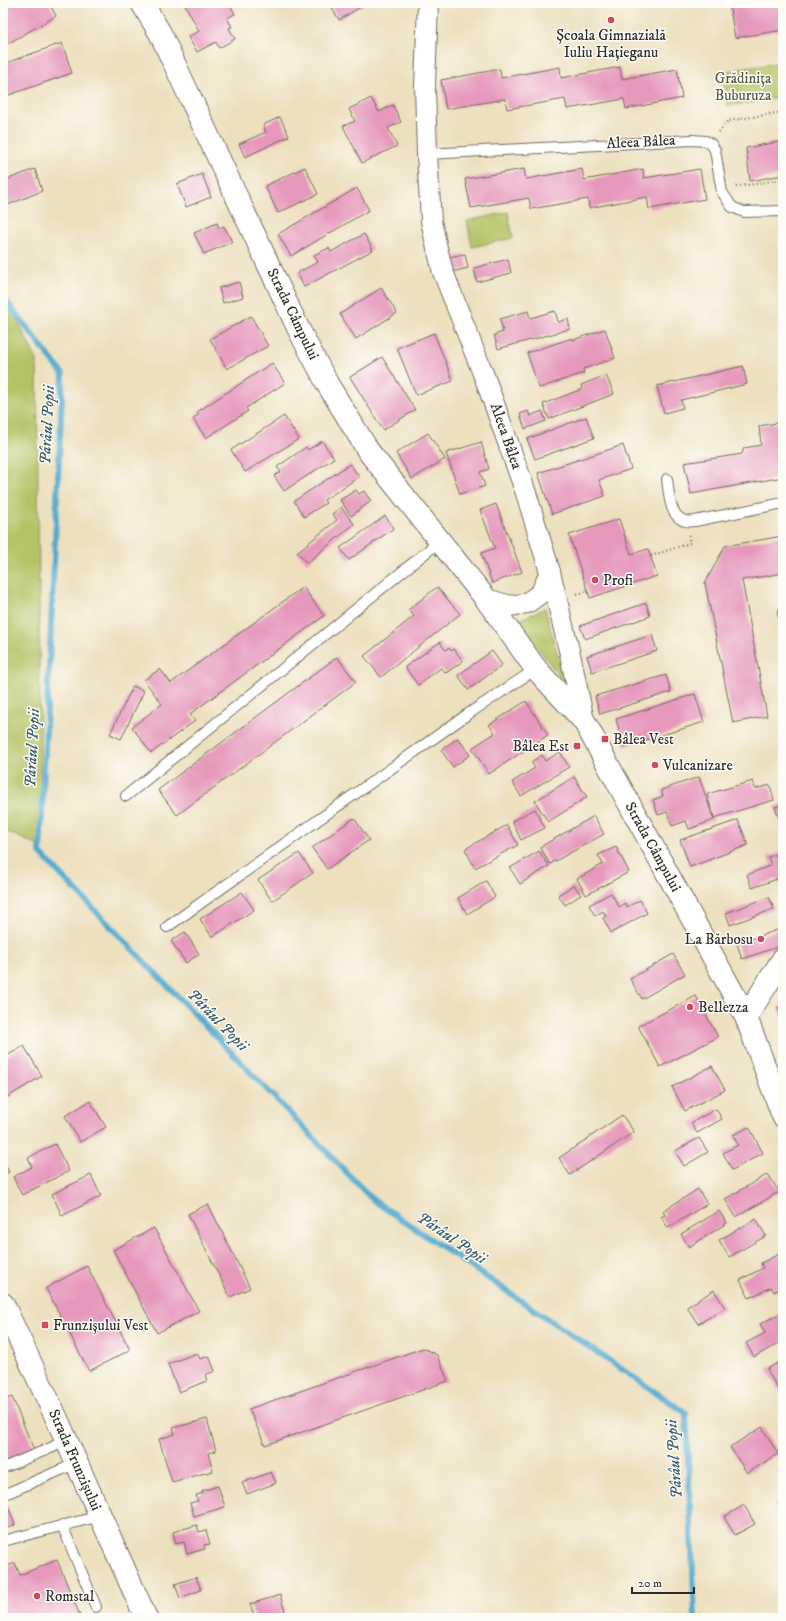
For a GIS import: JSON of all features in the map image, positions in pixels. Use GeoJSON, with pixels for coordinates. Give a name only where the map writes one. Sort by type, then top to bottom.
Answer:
{"type":"FeatureCollection","features":[{"type":"Feature","properties":{"kind":"street","name":"Strada Câmpului"},"geometry":{"type":"LineString","coordinates":[[142,3],[160,33],[299,330],[328,385],[369,452],[486,599],[536,669],[584,721],[746,1017],[783,1116]]}},
{"type":"Feature","properties":{"kind":"street","name":"Aleea Bâlea"},"geometry":{"type":"LineString","coordinates":[[428,3],[425,86],[431,221],[443,272],[486,381],[526,493],[550,572],[570,654],[584,721]]}},
{"type":"Feature","properties":{"kind":"street"},"geometry":{"type":"LineString","coordinates":[[486,599],[511,606],[527,603],[541,593],[550,572]]}},
{"type":"Feature","properties":{"kind":"street"},"geometry":{"type":"LineString","coordinates":[[746,1017],[783,959]]}},
{"type":"Feature","properties":{"kind":"street","name":"Strada Frunzișului"},"geometry":{"type":"LineString","coordinates":[[6,1317],[66,1438],[146,1618]]}},
{"type":"Feature","properties":{"kind":"lane","name":"Aleea Bâlea"},"geometry":{"type":"LineString","coordinates":[[427,154],[692,140],[706,141],[710,144]]}},
{"type":"Feature","properties":{"kind":"lane"},"geometry":{"type":"LineString","coordinates":[[710,144],[714,150],[722,189],[732,207],[744,212],[783,211]]}},
{"type":"Feature","properties":{"kind":"lane"},"geometry":{"type":"LineString","coordinates":[[667,479],[672,506],[677,516],[685,521],[695,521],[783,503]]}},
{"type":"Feature","properties":{"kind":"lane"},"geometry":{"type":"LineString","coordinates":[[126,796],[440,542]]}},
{"type":"Feature","properties":{"kind":"lane"},"geometry":{"type":"LineString","coordinates":[[167,926],[468,714],[536,669]]}},
{"type":"Feature","properties":{"kind":"lane"},"geometry":{"type":"LineString","coordinates":[[3,1468],[53,1447],[66,1438]]}},
{"type":"Feature","properties":{"kind":"lane"},"geometry":{"type":"LineString","coordinates":[[3,1494],[77,1463]]}},
{"type":"Feature","properties":{"kind":"lane"},"geometry":{"type":"LineString","coordinates":[[3,1541],[100,1516]]}},
{"type":"Feature","properties":{"kind":"lane"},"geometry":{"type":"LineString","coordinates":[[62,1525],[96,1607]]}},
{"type":"Feature","properties":{"kind":"path"},"geometry":{"type":"LineString","coordinates":[[781,98],[783,106]]}},
{"type":"Feature","properties":{"kind":"path"},"geometry":{"type":"LineString","coordinates":[[710,144],[728,121],[783,112]]}},
{"type":"Feature","properties":{"kind":"path"},"geometry":{"type":"LineString","coordinates":[[722,189],[783,179]]}},
{"type":"Feature","properties":{"kind":"path"},"geometry":{"type":"LineString","coordinates":[[651,556],[690,543],[685,521]]}},
{"type":"Feature","properties":{"kind":"path"},"geometry":{"type":"LineString","coordinates":[[572,596],[588,591]]}},
{"type":"Feature","properties":{"kind":"green space","name":"Grădinița Buburuza"},"geometry":{"type":"Polygon","coordinates":[[[783,62],[783,97],[728,106],[722,72],[783,62]]]}},
{"type":"Feature","properties":{"kind":"green space"},"geometry":{"type":"Polygon","coordinates":[[[508,212],[513,238],[472,247],[467,221],[508,212]]]}},
{"type":"Feature","properties":{"kind":"green space"},"geometry":{"type":"Polygon","coordinates":[[[3,292],[37,360],[41,847],[3,830],[3,292]]]}},
{"type":"Feature","properties":{"kind":"green space"},"geometry":{"type":"Polygon","coordinates":[[[545,608],[565,683],[517,621],[545,608]]]}},
{"type":"Feature","properties":{"kind":"building"},"geometry":{"type":"Polygon","coordinates":[[[3,3],[49,3],[56,16],[7,44],[3,37],[3,3]]]}},
{"type":"Feature","properties":{"kind":"building"},"geometry":{"type":"Polygon","coordinates":[[[184,3],[229,3],[235,14],[227,18],[232,27],[229,28],[235,39],[219,48],[216,42],[197,52],[188,37],[199,31],[184,3]]]}},
{"type":"Feature","properties":{"kind":"building"},"geometry":{"type":"Polygon","coordinates":[[[329,3],[367,3],[339,20],[329,3]]]}},
{"type":"Feature","properties":{"kind":"building"},"geometry":{"type":"Polygon","coordinates":[[[729,3],[783,3],[783,30],[735,38],[729,3]]]}},
{"type":"Feature","properties":{"kind":"building"},"geometry":{"type":"Polygon","coordinates":[[[62,43],[72,73],[3,97],[3,64],[62,43]]]}},
{"type":"Feature","properties":{"kind":"building"},"geometry":{"type":"Polygon","coordinates":[[[560,67],[561,78],[620,67],[622,79],[677,69],[682,98],[626,109],[624,99],[567,109],[565,99],[507,109],[505,99],[446,109],[441,80],[500,69],[501,78],[560,67]]]}},
{"type":"Feature","properties":{"kind":"building"},"geometry":{"type":"Polygon","coordinates":[[[371,98],[379,112],[393,105],[401,122],[388,128],[397,146],[362,163],[343,126],[355,121],[349,109],[371,98]]]}},
{"type":"Feature","properties":{"kind":"building"},"geometry":{"type":"Polygon","coordinates":[[[280,117],[289,136],[245,157],[239,144],[266,132],[263,125],[280,117]]]}},
{"type":"Feature","properties":{"kind":"building"},"geometry":{"type":"Polygon","coordinates":[[[783,141],[783,175],[750,181],[746,148],[783,141]]]}},
{"type":"Feature","properties":{"kind":"building"},"geometry":{"type":"Polygon","coordinates":[[[305,167],[318,194],[278,213],[265,186],[305,167]]]}},
{"type":"Feature","properties":{"kind":"building"},"geometry":{"type":"Polygon","coordinates":[[[35,169],[42,191],[3,207],[3,181],[35,169]]]}},
{"type":"Feature","properties":{"kind":"building"},"geometry":{"type":"Polygon","coordinates":[[[524,169],[526,179],[582,169],[584,180],[643,169],[644,178],[700,169],[705,199],[649,209],[647,197],[589,208],[588,199],[531,209],[529,198],[471,208],[465,179],[524,169]]]}},
{"type":"Feature","properties":{"kind":"building"},"geometry":{"type":"Polygon","coordinates":[[[202,174],[211,197],[186,207],[177,184],[202,174]]]}},
{"type":"Feature","properties":{"kind":"building"},"geometry":{"type":"Polygon","coordinates":[[[357,188],[369,210],[291,256],[278,234],[357,188]]]}},
{"type":"Feature","properties":{"kind":"building"},"geometry":{"type":"Polygon","coordinates":[[[217,223],[219,228],[224,226],[232,242],[204,254],[194,233],[217,223]]]}},
{"type":"Feature","properties":{"kind":"building"},"geometry":{"type":"Polygon","coordinates":[[[364,234],[373,250],[304,287],[297,273],[318,262],[314,255],[329,248],[331,252],[364,234]]]}},
{"type":"Feature","properties":{"kind":"building"},"geometry":{"type":"Polygon","coordinates":[[[465,254],[468,268],[452,272],[448,257],[465,254]]]}},
{"type":"Feature","properties":{"kind":"building"},"geometry":{"type":"Polygon","coordinates":[[[508,259],[511,273],[477,282],[474,268],[508,259]]]}},
{"type":"Feature","properties":{"kind":"building"},"geometry":{"type":"Polygon","coordinates":[[[239,282],[243,297],[223,303],[219,288],[239,282]]]}},
{"type":"Feature","properties":{"kind":"building"},"geometry":{"type":"Polygon","coordinates":[[[381,288],[397,313],[356,339],[340,314],[381,288]]]}},
{"type":"Feature","properties":{"kind":"building"},"geometry":{"type":"Polygon","coordinates":[[[528,311],[530,318],[555,311],[558,322],[568,319],[570,329],[498,349],[494,335],[503,332],[500,319],[528,311]]]}},
{"type":"Feature","properties":{"kind":"building"},"geometry":{"type":"Polygon","coordinates":[[[251,316],[268,346],[227,369],[210,339],[251,316]]]}},
{"type":"Feature","properties":{"kind":"building"},"geometry":{"type":"Polygon","coordinates":[[[605,329],[615,358],[583,369],[584,373],[539,388],[527,353],[605,329]]]}},
{"type":"Feature","properties":{"kind":"building"},"geometry":{"type":"Polygon","coordinates":[[[434,333],[453,381],[416,395],[397,348],[434,333]]]}},
{"type":"Feature","properties":{"kind":"building"},"geometry":{"type":"Polygon","coordinates":[[[382,357],[415,410],[383,430],[350,377],[382,357]]]}},
{"type":"Feature","properties":{"kind":"building"},"geometry":{"type":"Polygon","coordinates":[[[272,363],[285,383],[246,408],[248,411],[206,438],[193,419],[199,414],[197,412],[272,363]]]}},
{"type":"Feature","properties":{"kind":"building"},"geometry":{"type":"Polygon","coordinates":[[[743,366],[747,384],[681,400],[683,408],[664,413],[657,386],[743,366]]]}},
{"type":"Feature","properties":{"kind":"building"},"geometry":{"type":"Polygon","coordinates":[[[606,375],[614,394],[549,419],[543,404],[582,389],[581,385],[606,375]]]}},
{"type":"Feature","properties":{"kind":"building"},"geometry":{"type":"Polygon","coordinates":[[[528,411],[530,416],[542,411],[546,421],[525,429],[520,414],[528,411]]]}},
{"type":"Feature","properties":{"kind":"building"},"geometry":{"type":"Polygon","coordinates":[[[284,416],[299,439],[245,472],[231,450],[284,416]]]}},
{"type":"Feature","properties":{"kind":"building"},"geometry":{"type":"Polygon","coordinates":[[[586,417],[594,438],[535,459],[527,439],[586,417]]]}},
{"type":"Feature","properties":{"kind":"building"},"geometry":{"type":"Polygon","coordinates":[[[783,422],[783,477],[691,494],[684,463],[742,454],[744,448],[761,445],[759,426],[783,422]]]}},
{"type":"Feature","properties":{"kind":"building"},"geometry":{"type":"Polygon","coordinates":[[[428,433],[445,459],[412,479],[396,453],[428,433]]]}},
{"type":"Feature","properties":{"kind":"building"},"geometry":{"type":"Polygon","coordinates":[[[322,441],[334,458],[284,491],[274,476],[281,472],[277,467],[306,447],[308,450],[322,441]]]}},
{"type":"Feature","properties":{"kind":"building"},"geometry":{"type":"Polygon","coordinates":[[[481,442],[489,469],[480,472],[485,486],[460,494],[446,453],[481,442]]]}},
{"type":"Feature","properties":{"kind":"building"},"geometry":{"type":"Polygon","coordinates":[[[623,445],[631,469],[599,480],[605,496],[552,514],[538,473],[623,445]]]}},
{"type":"Feature","properties":{"kind":"building"},"geometry":{"type":"Polygon","coordinates":[[[350,464],[359,477],[324,500],[326,503],[304,517],[294,501],[350,464]]]}},
{"type":"Feature","properties":{"kind":"building"},"geometry":{"type":"Polygon","coordinates":[[[356,490],[359,494],[364,491],[371,501],[351,516],[340,500],[356,490]]]}},
{"type":"Feature","properties":{"kind":"building"},"geometry":{"type":"Polygon","coordinates":[[[496,504],[522,572],[492,583],[481,553],[495,548],[480,510],[496,504]]]}},
{"type":"Feature","properties":{"kind":"building"},"geometry":{"type":"Polygon","coordinates":[[[341,507],[354,524],[307,563],[297,552],[337,520],[332,514],[341,507]]]}},
{"type":"Feature","properties":{"kind":"building"},"geometry":{"type":"Polygon","coordinates":[[[385,516],[394,528],[349,560],[340,548],[385,516]]]}},
{"type":"Feature","properties":{"kind":"building"},"geometry":{"type":"Polygon","coordinates":[[[619,519],[631,554],[648,549],[657,576],[590,598],[569,535],[619,519]]]}},
{"type":"Feature","properties":{"kind":"building"},"geometry":{"type":"Polygon","coordinates":[[[783,536],[783,573],[742,580],[767,716],[733,723],[705,583],[725,546],[783,536]]]}},
{"type":"Feature","properties":{"kind":"building"},"geometry":{"type":"Polygon","coordinates":[[[303,587],[324,616],[190,714],[195,721],[151,753],[132,727],[162,704],[144,680],[160,669],[171,683],[303,587]]]}},
{"type":"Feature","properties":{"kind":"building"},"geometry":{"type":"Polygon","coordinates":[[[437,587],[460,614],[381,677],[364,656],[414,616],[408,610],[437,587]]]}},
{"type":"Feature","properties":{"kind":"building"},"geometry":{"type":"Polygon","coordinates":[[[646,603],[650,616],[585,639],[580,626],[646,603]]]}},
{"type":"Feature","properties":{"kind":"building"},"geometry":{"type":"Polygon","coordinates":[[[652,635],[657,651],[592,672],[587,656],[652,635]]]}},
{"type":"Feature","properties":{"kind":"building"},"geometry":{"type":"Polygon","coordinates":[[[440,642],[445,650],[449,648],[451,651],[454,649],[463,661],[446,673],[441,668],[418,685],[405,667],[440,642]]]}},
{"type":"Feature","properties":{"kind":"building"},"geometry":{"type":"Polygon","coordinates":[[[492,651],[502,665],[468,690],[458,675],[492,651]]]}},
{"type":"Feature","properties":{"kind":"building"},"geometry":{"type":"Polygon","coordinates":[[[337,657],[356,682],[177,815],[158,790],[337,657]]]}},
{"type":"Feature","properties":{"kind":"building"},"geometry":{"type":"Polygon","coordinates":[[[666,675],[671,692],[600,714],[595,696],[666,675]]]}},
{"type":"Feature","properties":{"kind":"building"},"geometry":{"type":"Polygon","coordinates":[[[133,686],[144,691],[121,739],[110,734],[133,686]]]}},
{"type":"Feature","properties":{"kind":"building"},"geometry":{"type":"Polygon","coordinates":[[[695,694],[704,722],[624,747],[616,719],[695,694]]]}},
{"type":"Feature","properties":{"kind":"building"},"geometry":{"type":"Polygon","coordinates":[[[526,701],[548,735],[489,774],[472,748],[495,733],[489,725],[526,701]]]}},
{"type":"Feature","properties":{"kind":"building"},"geometry":{"type":"Polygon","coordinates":[[[458,738],[470,755],[453,767],[441,750],[458,738]]]}},
{"type":"Feature","properties":{"kind":"building"},"geometry":{"type":"Polygon","coordinates":[[[560,752],[569,767],[521,796],[512,782],[535,768],[531,762],[542,755],[545,761],[560,752]]]}},
{"type":"Feature","properties":{"kind":"building"},"geometry":{"type":"Polygon","coordinates":[[[574,777],[587,797],[548,822],[535,801],[574,777]]]}},
{"type":"Feature","properties":{"kind":"building"},"geometry":{"type":"Polygon","coordinates":[[[699,777],[714,820],[689,829],[686,821],[672,826],[667,812],[658,815],[653,800],[663,796],[661,790],[699,777]]]}},
{"type":"Feature","properties":{"kind":"building"},"geometry":{"type":"Polygon","coordinates":[[[753,781],[755,789],[770,785],[774,800],[714,818],[707,794],[753,781]]]}},
{"type":"Feature","properties":{"kind":"building"},"geometry":{"type":"Polygon","coordinates":[[[783,804],[783,829],[775,807],[783,804]]]}},
{"type":"Feature","properties":{"kind":"building"},"geometry":{"type":"Polygon","coordinates":[[[535,809],[545,828],[521,840],[512,821],[535,809]]]}},
{"type":"Feature","properties":{"kind":"building"},"geometry":{"type":"Polygon","coordinates":[[[594,816],[604,834],[550,864],[540,847],[594,816]]]}},
{"type":"Feature","properties":{"kind":"building"},"geometry":{"type":"Polygon","coordinates":[[[354,818],[369,840],[327,869],[312,848],[354,818]]]}},
{"type":"Feature","properties":{"kind":"building"},"geometry":{"type":"Polygon","coordinates":[[[738,820],[748,845],[690,867],[680,840],[738,820]]]}},
{"type":"Feature","properties":{"kind":"building"},"geometry":{"type":"Polygon","coordinates":[[[507,825],[518,845],[475,868],[465,849],[507,825]]]}},
{"type":"Feature","properties":{"kind":"building"},"geometry":{"type":"Polygon","coordinates":[[[616,847],[629,872],[586,895],[577,879],[603,864],[598,855],[616,847]]]}},
{"type":"Feature","properties":{"kind":"building"},"geometry":{"type":"Polygon","coordinates":[[[539,851],[549,866],[520,884],[510,868],[539,851]]]}},
{"type":"Feature","properties":{"kind":"building"},"geometry":{"type":"Polygon","coordinates":[[[783,852],[783,881],[779,883],[777,879],[752,888],[747,875],[771,865],[768,857],[783,852]]]}},
{"type":"Feature","properties":{"kind":"building"},"geometry":{"type":"Polygon","coordinates":[[[299,853],[313,873],[272,901],[258,880],[299,853]]]}},
{"type":"Feature","properties":{"kind":"building"},"geometry":{"type":"Polygon","coordinates":[[[486,881],[495,897],[467,914],[458,898],[486,881]]]}},
{"type":"Feature","properties":{"kind":"building"},"geometry":{"type":"Polygon","coordinates":[[[574,885],[581,895],[565,905],[558,895],[574,885]]]}},
{"type":"Feature","properties":{"kind":"building"},"geometry":{"type":"Polygon","coordinates":[[[242,892],[254,910],[212,937],[200,919],[242,892]]]}},
{"type":"Feature","properties":{"kind":"building"},"geometry":{"type":"Polygon","coordinates":[[[611,893],[619,907],[625,903],[627,907],[640,900],[647,913],[611,933],[603,918],[606,916],[603,911],[595,916],[589,905],[611,893]]]}},
{"type":"Feature","properties":{"kind":"building"},"geometry":{"type":"Polygon","coordinates":[[[769,897],[774,909],[730,925],[726,913],[769,897]]]}},
{"type":"Feature","properties":{"kind":"building"},"geometry":{"type":"Polygon","coordinates":[[[780,929],[783,945],[742,959],[737,944],[780,929]]]}},
{"type":"Feature","properties":{"kind":"building"},"geometry":{"type":"Polygon","coordinates":[[[185,932],[199,954],[186,963],[171,941],[185,932]]]}},
{"type":"Feature","properties":{"kind":"building"},"geometry":{"type":"Polygon","coordinates":[[[673,954],[685,974],[642,999],[630,979],[673,954]]]}},
{"type":"Feature","properties":{"kind":"building"},"geometry":{"type":"Polygon","coordinates":[[[696,996],[718,1037],[660,1067],[638,1026],[696,996]]]}},
{"type":"Feature","properties":{"kind":"building"},"geometry":{"type":"Polygon","coordinates":[[[783,1006],[783,1022],[778,1007],[783,1006]]]}},
{"type":"Feature","properties":{"kind":"building"},"geometry":{"type":"Polygon","coordinates":[[[24,1046],[42,1076],[3,1100],[3,1058],[24,1046]]]}},
{"type":"Feature","properties":{"kind":"building"},"geometry":{"type":"Polygon","coordinates":[[[712,1066],[725,1090],[685,1111],[672,1087],[712,1066]]]}},
{"type":"Feature","properties":{"kind":"building"},"geometry":{"type":"Polygon","coordinates":[[[90,1101],[106,1127],[80,1142],[65,1116],[90,1101]]]}},
{"type":"Feature","properties":{"kind":"building"},"geometry":{"type":"Polygon","coordinates":[[[716,1109],[722,1119],[697,1133],[691,1123],[716,1109]]]}},
{"type":"Feature","properties":{"kind":"building"},"geometry":{"type":"Polygon","coordinates":[[[622,1115],[634,1132],[570,1175],[559,1158],[622,1115]]]}},
{"type":"Feature","properties":{"kind":"building"},"geometry":{"type":"Polygon","coordinates":[[[749,1127],[763,1153],[732,1170],[723,1153],[738,1145],[733,1135],[749,1127]]]}},
{"type":"Feature","properties":{"kind":"building"},"geometry":{"type":"Polygon","coordinates":[[[699,1138],[708,1152],[684,1166],[675,1151],[699,1138]]]}},
{"type":"Feature","properties":{"kind":"building"},"geometry":{"type":"Polygon","coordinates":[[[55,1144],[69,1171],[22,1195],[13,1177],[32,1167],[28,1158],[55,1144]]]}},
{"type":"Feature","properties":{"kind":"building"},"geometry":{"type":"Polygon","coordinates":[[[3,1161],[9,1172],[3,1175],[3,1161]]]}},
{"type":"Feature","properties":{"kind":"building"},"geometry":{"type":"Polygon","coordinates":[[[768,1174],[779,1192],[736,1217],[725,1199],[768,1174]]]}},
{"type":"Feature","properties":{"kind":"building"},"geometry":{"type":"Polygon","coordinates":[[[91,1175],[101,1196],[62,1216],[52,1194],[91,1175]]]}},
{"type":"Feature","properties":{"kind":"building"},"geometry":{"type":"Polygon","coordinates":[[[698,1189],[707,1204],[668,1228],[661,1217],[665,1215],[663,1211],[698,1189]]]}},
{"type":"Feature","properties":{"kind":"building"},"geometry":{"type":"Polygon","coordinates":[[[208,1204],[250,1288],[230,1297],[188,1214],[208,1204]]]}},
{"type":"Feature","properties":{"kind":"building"},"geometry":{"type":"Polygon","coordinates":[[[719,1211],[727,1223],[689,1247],[681,1234],[719,1211]]]}},
{"type":"Feature","properties":{"kind":"building"},"geometry":{"type":"Polygon","coordinates":[[[756,1219],[766,1236],[729,1257],[719,1240],[756,1219]]]}},
{"type":"Feature","properties":{"kind":"building"},"geometry":{"type":"Polygon","coordinates":[[[154,1228],[199,1311],[157,1333],[113,1250],[154,1228]]]}},
{"type":"Feature","properties":{"kind":"building"},"geometry":{"type":"Polygon","coordinates":[[[783,1252],[783,1287],[774,1292],[771,1287],[749,1298],[740,1280],[763,1268],[761,1263],[783,1252]]]}},
{"type":"Feature","properties":{"kind":"building"},"geometry":{"type":"Polygon","coordinates":[[[87,1266],[130,1350],[89,1371],[46,1288],[87,1266]]]}},
{"type":"Feature","properties":{"kind":"building"},"geometry":{"type":"Polygon","coordinates":[[[714,1290],[725,1308],[698,1324],[687,1307],[714,1290]]]}},
{"type":"Feature","properties":{"kind":"building"},"geometry":{"type":"Polygon","coordinates":[[[783,1312],[783,1341],[754,1357],[746,1343],[765,1333],[760,1324],[783,1312]]]}},
{"type":"Feature","properties":{"kind":"building"},"geometry":{"type":"Polygon","coordinates":[[[423,1348],[437,1355],[448,1381],[265,1445],[249,1409],[423,1348]]]}},
{"type":"Feature","properties":{"kind":"building"},"geometry":{"type":"Polygon","coordinates":[[[197,1353],[200,1359],[209,1356],[215,1371],[205,1375],[207,1381],[179,1392],[168,1364],[197,1353]]]}},
{"type":"Feature","properties":{"kind":"building"},"geometry":{"type":"Polygon","coordinates":[[[783,1360],[783,1387],[778,1390],[767,1369],[783,1360]]]}},
{"type":"Feature","properties":{"kind":"building"},"geometry":{"type":"Polygon","coordinates":[[[12,1397],[34,1450],[3,1462],[3,1400],[12,1397]]]}},
{"type":"Feature","properties":{"kind":"building"},"geometry":{"type":"Polygon","coordinates":[[[207,1419],[216,1451],[208,1453],[213,1471],[172,1482],[159,1439],[175,1434],[173,1428],[207,1419]]]}},
{"type":"Feature","properties":{"kind":"building"},"geometry":{"type":"Polygon","coordinates":[[[762,1427],[778,1454],[747,1473],[730,1447],[762,1427]]]}},
{"type":"Feature","properties":{"kind":"building"},"geometry":{"type":"Polygon","coordinates":[[[271,1472],[276,1483],[247,1494],[242,1483],[271,1472]]]}},
{"type":"Feature","properties":{"kind":"building"},"geometry":{"type":"Polygon","coordinates":[[[218,1486],[225,1507],[194,1516],[190,1503],[198,1501],[196,1495],[203,1493],[202,1491],[218,1486]]]}},
{"type":"Feature","properties":{"kind":"building"},"geometry":{"type":"Polygon","coordinates":[[[783,1500],[783,1512],[778,1503],[783,1500]]]}},
{"type":"Feature","properties":{"kind":"building"},"geometry":{"type":"Polygon","coordinates":[[[6,1501],[15,1525],[3,1530],[3,1502],[6,1501]]]}},
{"type":"Feature","properties":{"kind":"building"},"geometry":{"type":"Polygon","coordinates":[[[744,1505],[755,1524],[735,1535],[724,1517],[744,1505]]]}},
{"type":"Feature","properties":{"kind":"building"},"geometry":{"type":"Polygon","coordinates":[[[197,1525],[199,1532],[206,1530],[210,1544],[204,1545],[205,1549],[187,1554],[184,1542],[176,1544],[173,1532],[197,1525]]]}},
{"type":"Feature","properties":{"kind":"building","name":"Romstal"},"geometry":{"type":"Polygon","coordinates":[[[57,1560],[81,1618],[3,1618],[3,1568],[15,1563],[20,1575],[57,1560]]]}},
{"type":"Feature","properties":{"kind":"building"},"geometry":{"type":"Polygon","coordinates":[[[196,1577],[201,1590],[180,1598],[175,1584],[196,1577]]]}},
{"type":"Feature","properties":{"kind":"building"},"geometry":{"type":"Polygon","coordinates":[[[280,1595],[285,1611],[264,1618],[255,1618],[250,1604],[280,1595]]]}},
{"type":"Feature","properties":{"kind":"waterway","name":"Pârâul Popii"},"geometry":{"type":"LineString","coordinates":[[3,297],[63,374],[40,853],[373,1200],[686,1413],[695,1618]]}},
{"type":"Feature","properties":{"kind":"place","name":"Școala Gimnazială Iuliu Hațieganu"},"geometry":{"type":"Point","coordinates":[611,20]}},
{"type":"Feature","properties":{"kind":"place","name":"Profi"},"geometry":{"type":"Point","coordinates":[595,580]}},
{"type":"Feature","properties":{"kind":"place","name":"Bâlea Vest"},"geometry":{"type":"Point","coordinates":[605,739]}},
{"type":"Feature","properties":{"kind":"place","name":"Bâlea Est"},"geometry":{"type":"Point","coordinates":[577,746]}},
{"type":"Feature","properties":{"kind":"place","name":"Vulcanizare"},"geometry":{"type":"Point","coordinates":[655,765]}},
{"type":"Feature","properties":{"kind":"place","name":"La Bărbosu"},"geometry":{"type":"Point","coordinates":[761,939]}},
{"type":"Feature","properties":{"kind":"place","name":"Bellezza"},"geometry":{"type":"Point","coordinates":[690,1007]}},
{"type":"Feature","properties":{"kind":"place","name":"Frunzișului Vest"},"geometry":{"type":"Point","coordinates":[45,1325]}},
{"type":"Feature","properties":{"kind":"place","name":"Romstal"},"geometry":{"type":"Point","coordinates":[37,1596]}}]}
